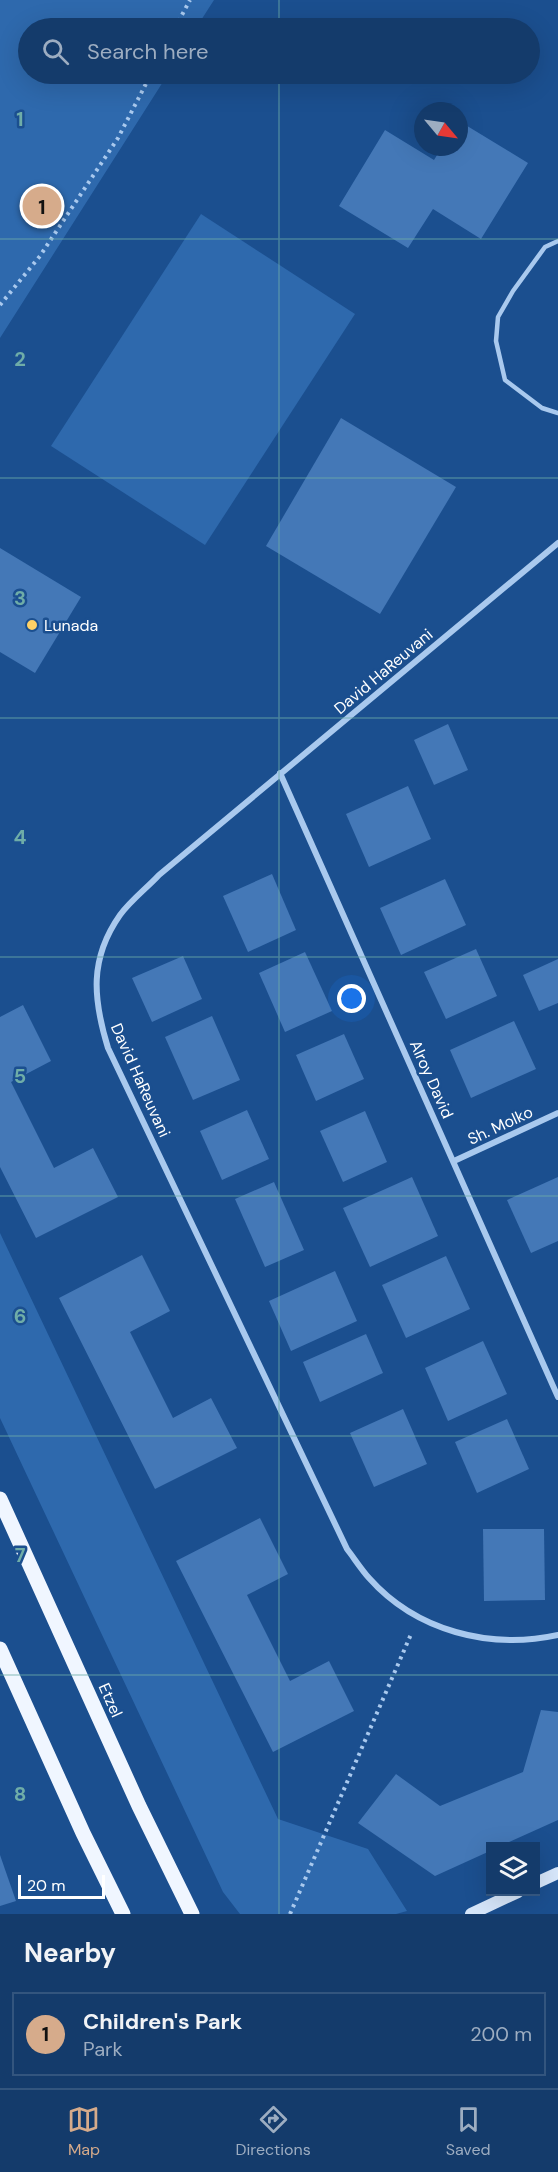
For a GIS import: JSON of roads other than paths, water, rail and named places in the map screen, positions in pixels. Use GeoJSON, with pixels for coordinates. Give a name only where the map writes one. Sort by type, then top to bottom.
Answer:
{"type":"FeatureCollection","features":[{"type":"Feature","properties":{"kind":"main road","name":"Etzel"},"geometry":{"type":"LineString","coordinates":[[0,1499],[139,1806],[192,1914]]}},
{"type":"Feature","properties":{"kind":"main road"},"geometry":{"type":"LineString","coordinates":[[0,1649],[83,1833],[123,1914]]}},
{"type":"Feature","properties":{"kind":"street","name":"David HaReuvani"},"geometry":{"type":"LineString","coordinates":[[558,543],[159,875],[122,913],[104,942],[97,971],[96,993],[100,1023],[108,1048],[347,1549],[369,1578],[396,1603],[419,1618],[451,1631],[486,1640],[538,1639],[558,1635]]}},
{"type":"Feature","properties":{"kind":"street","name":"Alroy David"},"geometry":{"type":"LineString","coordinates":[[280,773],[558,1397]]}},
{"type":"Feature","properties":{"kind":"street","name":"Sh. Molko"},"geometry":{"type":"LineString","coordinates":[[454,1161],[558,1113]]}},
{"type":"Feature","properties":{"kind":"street"},"geometry":{"type":"LineString","coordinates":[[540,1881],[558,1872]]}},
{"type":"Feature","properties":{"kind":"street"},"geometry":{"type":"LineString","coordinates":[[471,1914],[509,1896]]}},
{"type":"Feature","properties":{"kind":"lane"},"geometry":{"type":"LineString","coordinates":[[558,241],[545,247],[503,308],[498,317],[496,341],[505,380],[542,408],[558,412]]}},
{"type":"Feature","properties":{"kind":"place","name":"Children's Park"},"geometry":{"type":"Point","coordinates":[42,206]}},
{"type":"Feature","properties":{"kind":"place","name":"Lunada"},"geometry":{"type":"Point","coordinates":[32,625]}}]}
